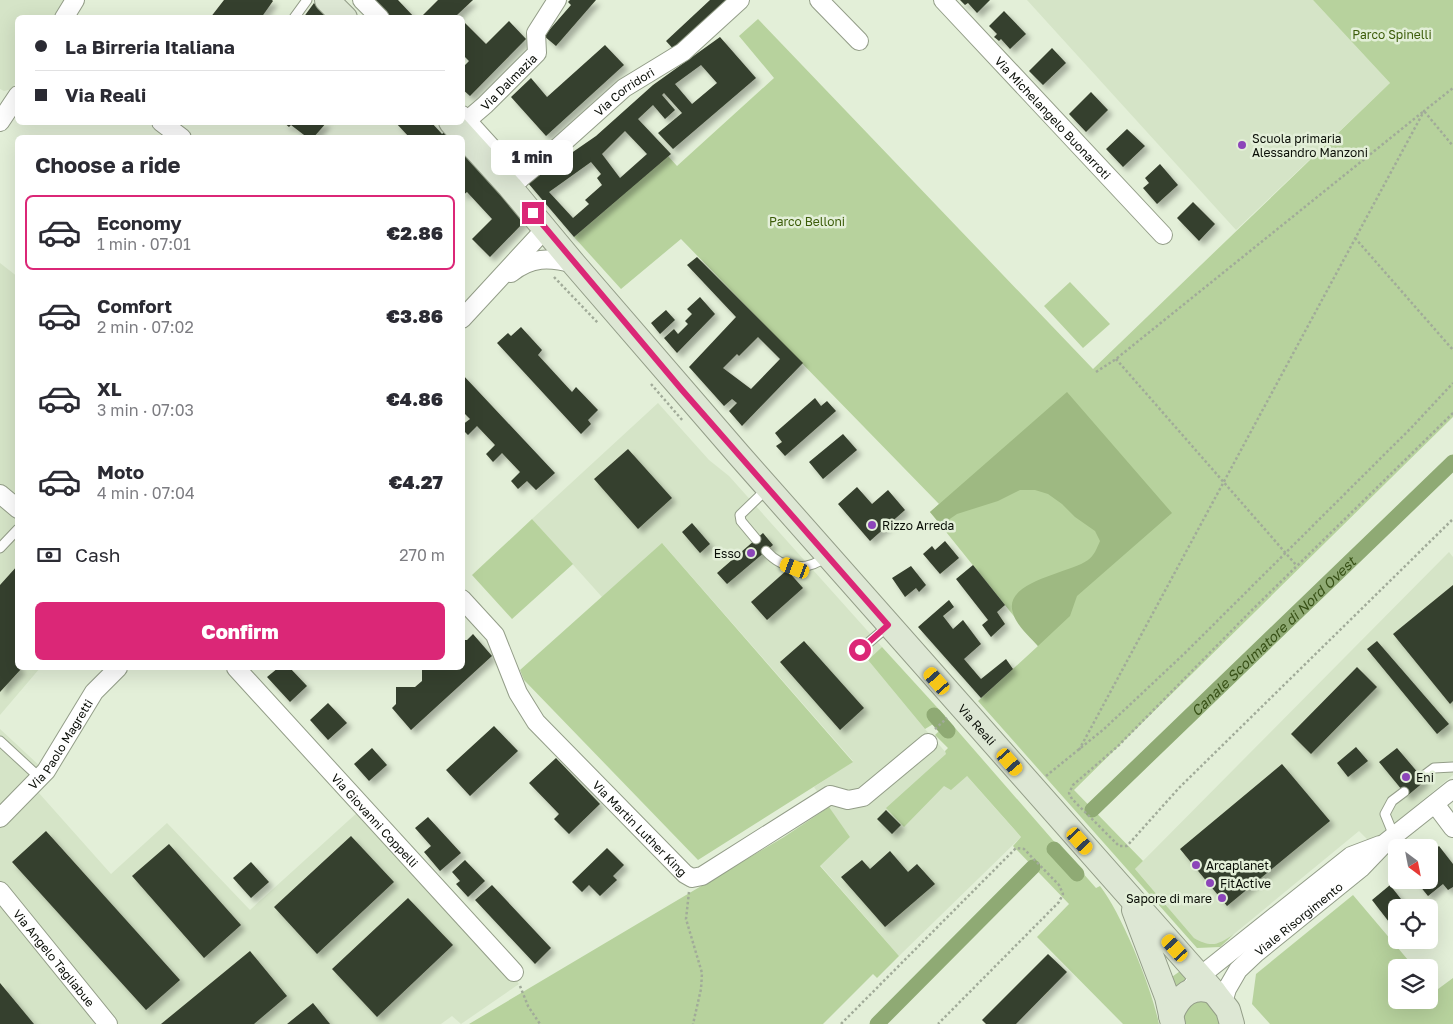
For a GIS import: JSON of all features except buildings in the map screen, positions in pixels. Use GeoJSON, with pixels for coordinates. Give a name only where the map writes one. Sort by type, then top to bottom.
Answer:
{"type":"FeatureCollection","features":[{"type":"Feature","properties":{"kind":"main road"},"geometry":{"type":"LineString","coordinates":[[327,0],[342,15]]}},
{"type":"Feature","properties":{"kind":"main road","name":"Via Reali"},"geometry":{"type":"LineString","coordinates":[[462,125],[515,183],[545,229],[574,264],[1214,996]]}},
{"type":"Feature","properties":{"kind":"main road","name":"Via Reali"},"geometry":{"type":"LineString","coordinates":[[1129,897],[1167,997],[1172,1020]]}},
{"type":"Feature","properties":{"kind":"main road"},"geometry":{"type":"LineString","coordinates":[[1172,1020],[1176,1004],[1214,996]]}},
{"type":"Feature","properties":{"kind":"street"},"geometry":{"type":"LineString","coordinates":[[66,15],[75,0]]}},
{"type":"Feature","properties":{"kind":"street"},"geometry":{"type":"LineString","coordinates":[[362,0],[377,15]]}},
{"type":"Feature","properties":{"kind":"street","name":"Via Dalmazia"},"geometry":{"type":"LineString","coordinates":[[465,118],[485,105],[537,53],[536,33],[557,0]]}},
{"type":"Feature","properties":{"kind":"street","name":"Via Corridori"},"geometry":{"type":"LineString","coordinates":[[515,183],[624,88],[694,44],[740,0]]}},
{"type":"Feature","properties":{"kind":"street"},"geometry":{"type":"LineString","coordinates":[[819,0],[858,41]]}},
{"type":"Feature","properties":{"kind":"street","name":"Via Michelangelo Buonarroti"},"geometry":{"type":"LineString","coordinates":[[942,0],[1163,235]]}},
{"type":"Feature","properties":{"kind":"street"},"geometry":{"type":"LineString","coordinates":[[0,122],[10,100]]}},
{"type":"Feature","properties":{"kind":"street"},"geometry":{"type":"LineString","coordinates":[[165,125],[178,135]]}},
{"type":"Feature","properties":{"kind":"street"},"geometry":{"type":"LineString","coordinates":[[465,315],[498,282],[513,262],[545,229]]}},
{"type":"Feature","properties":{"kind":"street"},"geometry":{"type":"LineString","coordinates":[[498,282],[531,260],[557,260],[574,264]]}},
{"type":"Feature","properties":{"kind":"street"},"geometry":{"type":"LineString","coordinates":[[0,494],[15,506]]}},
{"type":"Feature","properties":{"kind":"street","name":"Via Martin Luther King"},"geometry":{"type":"LineString","coordinates":[[465,602],[494,635],[518,693],[536,722],[685,874],[692,878],[702,876],[830,795],[848,800],[863,797],[928,743]]}},
{"type":"Feature","properties":{"kind":"street","name":"Via Paolo Magretti"},"geometry":{"type":"LineString","coordinates":[[0,818],[46,771],[94,692],[116,670]]}},
{"type":"Feature","properties":{"kind":"street","name":"Via Giovanni Coppelli"},"geometry":{"type":"LineString","coordinates":[[238,670],[514,972]]}},
{"type":"Feature","properties":{"kind":"street","name":"Viale Risorgimento"},"geometry":{"type":"LineString","coordinates":[[1391,839],[1453,789]]}},
{"type":"Feature","properties":{"kind":"street"},"geometry":{"type":"LineString","coordinates":[[1435,804],[1453,828]]}},
{"type":"Feature","properties":{"kind":"street","name":"Viale Risorgimento"},"geometry":{"type":"LineString","coordinates":[[1214,996],[1351,856],[1388,841]]}},
{"type":"Feature","properties":{"kind":"street","name":"Viale Risorgimento"},"geometry":{"type":"LineString","coordinates":[[1214,996],[1227,989],[1238,970],[1362,868],[1388,842]]}},
{"type":"Feature","properties":{"kind":"street","name":"Via Angelo Tagliabue"},"geometry":{"type":"LineString","coordinates":[[0,891],[108,1024]]}},
{"type":"Feature","properties":{"kind":"lane"},"geometry":{"type":"LineString","coordinates":[[296,15],[307,0]]}},
{"type":"Feature","properties":{"kind":"lane"},"geometry":{"type":"LineString","coordinates":[[756,539],[744,527],[740,515],[768,488]]}},
{"type":"Feature","properties":{"kind":"lane"},"geometry":{"type":"LineString","coordinates":[[0,548],[15,532]]}},
{"type":"Feature","properties":{"kind":"lane"},"geometry":{"type":"LineString","coordinates":[[766,551],[778,561],[795,568],[808,568],[817,564],[827,555]]}},
{"type":"Feature","properties":{"kind":"lane"},"geometry":{"type":"LineString","coordinates":[[860,650],[888,625]]}},
{"type":"Feature","properties":{"kind":"lane"},"geometry":{"type":"LineString","coordinates":[[0,741],[40,778]]}},
{"type":"Feature","properties":{"kind":"lane"},"geometry":{"type":"LineString","coordinates":[[1422,777],[1434,768],[1453,767]]}},
{"type":"Feature","properties":{"kind":"lane"},"geometry":{"type":"LineString","coordinates":[[1390,839],[1385,814],[1392,801],[1404,792]]}},
{"type":"Feature","properties":{"kind":"path"},"geometry":{"type":"LineString","coordinates":[[1096,372],[1116,359],[1453,88]]}},
{"type":"Feature","properties":{"kind":"path"},"geometry":{"type":"LineString","coordinates":[[1424,111],[1453,146]]}},
{"type":"Feature","properties":{"kind":"path"},"geometry":{"type":"LineString","coordinates":[[1079,750],[1424,111]]}},
{"type":"Feature","properties":{"kind":"path"},"geometry":{"type":"LineString","coordinates":[[1355,238],[1453,350]]}},
{"type":"Feature","properties":{"kind":"path"},"geometry":{"type":"LineString","coordinates":[[1116,359],[1297,566]]}},
{"type":"Feature","properties":{"kind":"path"},"geometry":{"type":"LineString","coordinates":[[1032,788],[1104,729],[1185,653],[1412,427],[1453,383]]}},
{"type":"Feature","properties":{"kind":"path"},"geometry":{"type":"LineString","coordinates":[[1453,413],[1106,758],[1070,788],[1072,799],[1118,846],[1127,846],[1178,789],[1453,519]]}},
{"type":"Feature","properties":{"kind":"path"},"geometry":{"type":"LineString","coordinates":[[938,726],[944,721]]}},
{"type":"Feature","properties":{"kind":"path"},"geometry":{"type":"LineString","coordinates":[[841,1024],[1016,848],[1024,849],[1059,885],[1063,894],[1059,902],[938,1024]]}},
{"type":"Feature","properties":{"kind":"path"},"geometry":{"type":"LineString","coordinates":[[692,878],[686,919],[702,973],[701,989],[693,1024]]}},
{"type":"Feature","properties":{"kind":"path"},"geometry":{"type":"LineString","coordinates":[[514,972],[524,999],[540,1024]]}},
{"type":"Feature","properties":{"kind":"shaded area"},"geometry":{"type":"Polygon","coordinates":[[[0,0],[64,0],[55,15],[15,15],[15,84],[12,89],[4,91],[0,89],[0,0]]]}},
{"type":"Feature","properties":{"kind":"shaded area","name":"Scuola primaria Alessandro Manzoni"},"geometry":{"type":"Polygon","coordinates":[[[1027,0],[1313,0],[1390,83],[1236,230],[1027,0]]]}},
{"type":"Feature","properties":{"kind":"shaded area"},"geometry":{"type":"Polygon","coordinates":[[[0,263],[15,275],[15,670],[38,670],[0,715],[0,263]]]}},
{"type":"Feature","properties":{"kind":"shaded area"},"geometry":{"type":"Polygon","coordinates":[[[658,403],[709,460],[729,476],[882,647],[868,660],[925,729],[1021,837],[899,956],[820,865],[850,837],[814,787],[853,761],[663,544],[602,597],[532,519],[658,403]]]}},
{"type":"Feature","properties":{"kind":"shaded area"},"geometry":{"type":"Polygon","coordinates":[[[1449,552],[1453,557],[1453,775],[1371,843],[1359,831],[1221,943],[1205,945],[1194,938],[1135,869],[1449,552]]]}},
{"type":"Feature","properties":{"kind":"shaded area"},"geometry":{"type":"Polygon","coordinates":[[[0,729],[43,769],[30,783],[111,874],[167,823],[250,910],[359,811],[519,984],[461,1024],[452,1016],[441,1024],[0,1024],[0,729]]]}},
{"type":"Feature","properties":{"kind":"green space"},"geometry":{"type":"Polygon","coordinates":[[[1313,0],[1453,0],[1453,417],[1074,790],[1143,861],[1135,869],[1194,938],[1205,943],[1214,944],[1234,934],[1220,947],[1197,948],[978,701],[1038,646],[930,512],[939,504],[681,239],[621,289],[574,237],[668,156],[677,166],[774,78],[739,36],[758,19],[1093,369],[1390,83],[1313,0]]]}},
{"type":"Feature","properties":{"kind":"green space"},"geometry":{"type":"Polygon","coordinates":[[[1070,282],[1110,324],[1083,348],[1044,306],[1070,282]]]}},
{"type":"Feature","properties":{"kind":"green space"},"geometry":{"type":"Polygon","coordinates":[[[1067,392],[1172,513],[1077,596],[1070,616],[1038,646],[1017,622],[1013,613],[1012,602],[1018,593],[1027,586],[1040,579],[1079,565],[1090,558],[1100,541],[1095,531],[1048,494],[1035,490],[1020,490],[998,501],[957,514],[941,525],[930,512],[1067,392]]]}},
{"type":"Feature","properties":{"kind":"green space"},"geometry":{"type":"Polygon","coordinates":[[[532,519],[573,564],[512,619],[472,575],[532,519]]]}},
{"type":"Feature","properties":{"kind":"green space"},"geometry":{"type":"Polygon","coordinates":[[[662,543],[853,762],[698,860],[524,680],[520,670],[662,543]]]}},
{"type":"Feature","properties":{"kind":"green space"},"geometry":{"type":"Polygon","coordinates":[[[882,647],[945,716],[942,719],[939,715],[934,715],[932,717],[935,723],[925,729],[868,660],[882,647]]]}},
{"type":"Feature","properties":{"kind":"green space"},"geometry":{"type":"Polygon","coordinates":[[[949,721],[1058,846],[1052,852],[1074,877],[1081,871],[1096,888],[1100,886],[1118,914],[1135,952],[1150,992],[1159,1024],[1123,1024],[1037,937],[1069,904],[1013,846],[1021,837],[967,776],[951,790],[944,786],[904,827],[886,808],[946,754],[945,751],[948,748],[935,735],[941,729],[943,732],[948,731],[947,723],[949,721]]]}},
{"type":"Feature","properties":{"kind":"green space"},"geometry":{"type":"Polygon","coordinates":[[[829,807],[850,837],[820,866],[899,956],[877,978],[873,974],[823,1024],[469,1024],[784,837],[829,807]]]}},
{"type":"Feature","properties":{"kind":"green space"},"geometry":{"type":"Polygon","coordinates":[[[1353,895],[1388,936],[1388,949],[1399,949],[1407,959],[1388,959],[1388,1009],[1438,1009],[1438,989],[1453,978],[1453,1024],[1270,1024],[1252,1004],[1256,974],[1353,895]]]}},
{"type":"Feature","properties":{"kind":"green space"},"geometry":{"type":"Polygon","coordinates":[[[1183,969],[1191,978],[1174,993],[1169,979],[1183,969]]]}},
{"type":"Feature","properties":{"kind":"green space"},"geometry":{"type":"Polygon","coordinates":[[[1207,1001],[1217,1012],[1220,1024],[1184,1024],[1184,1011],[1192,1002],[1207,1001]]]}},
{"type":"Feature","properties":{"kind":"waterway","name":"Canale Scolmatore di Nord Ovest"},"geometry":{"type":"LineString","coordinates":[[1092,810],[1453,462]]}},
{"type":"Feature","properties":{"kind":"waterway"},"geometry":{"type":"LineString","coordinates":[[934,715],[948,731]]}},
{"type":"Feature","properties":{"kind":"waterway"},"geometry":{"type":"LineString","coordinates":[[1054,849],[1077,874]]}},
{"type":"Feature","properties":{"kind":"waterway","name":"Canale Scolmatore di Nord Ovest"},"geometry":{"type":"LineString","coordinates":[[877,1024],[1033,867]]}},
{"type":"Feature","properties":{"kind":"waterway"},"geometry":{"type":"LineString","coordinates":[[1068,870],[1071,867]]}},
{"type":"Feature","properties":{"kind":"place","name":"Scuola primaria Alessandro Manzoni"},"geometry":{"type":"Point","coordinates":[1242,145]}},
{"type":"Feature","properties":{"kind":"place","name":"Rizzo Arreda"},"geometry":{"type":"Point","coordinates":[872,525]}},
{"type":"Feature","properties":{"kind":"place","name":"Esso"},"geometry":{"type":"Point","coordinates":[751,553]}},
{"type":"Feature","properties":{"kind":"place","name":"Eni"},"geometry":{"type":"Point","coordinates":[1406,777]}},
{"type":"Feature","properties":{"kind":"place","name":"Arcaplanet"},"geometry":{"type":"Point","coordinates":[1196,865]}},
{"type":"Feature","properties":{"kind":"place","name":"FitActive"},"geometry":{"type":"Point","coordinates":[1210,883]}},
{"type":"Feature","properties":{"kind":"place","name":"Sapore di mare"},"geometry":{"type":"Point","coordinates":[1222,898]}},
{"type":"Feature","properties":{"kind":"route"},"geometry":{"type":"LineString","coordinates":[[533,213],[682,390],[888,625],[860,650]]}},
{"type":"Feature","properties":{"kind":"park label","name":"Parco Spinelli"},"geometry":{"type":"Point","coordinates":[1392,34]}},
{"type":"Feature","properties":{"kind":"park label","name":"Parco Belloni"},"geometry":{"type":"Point","coordinates":[807,221]}}]}
